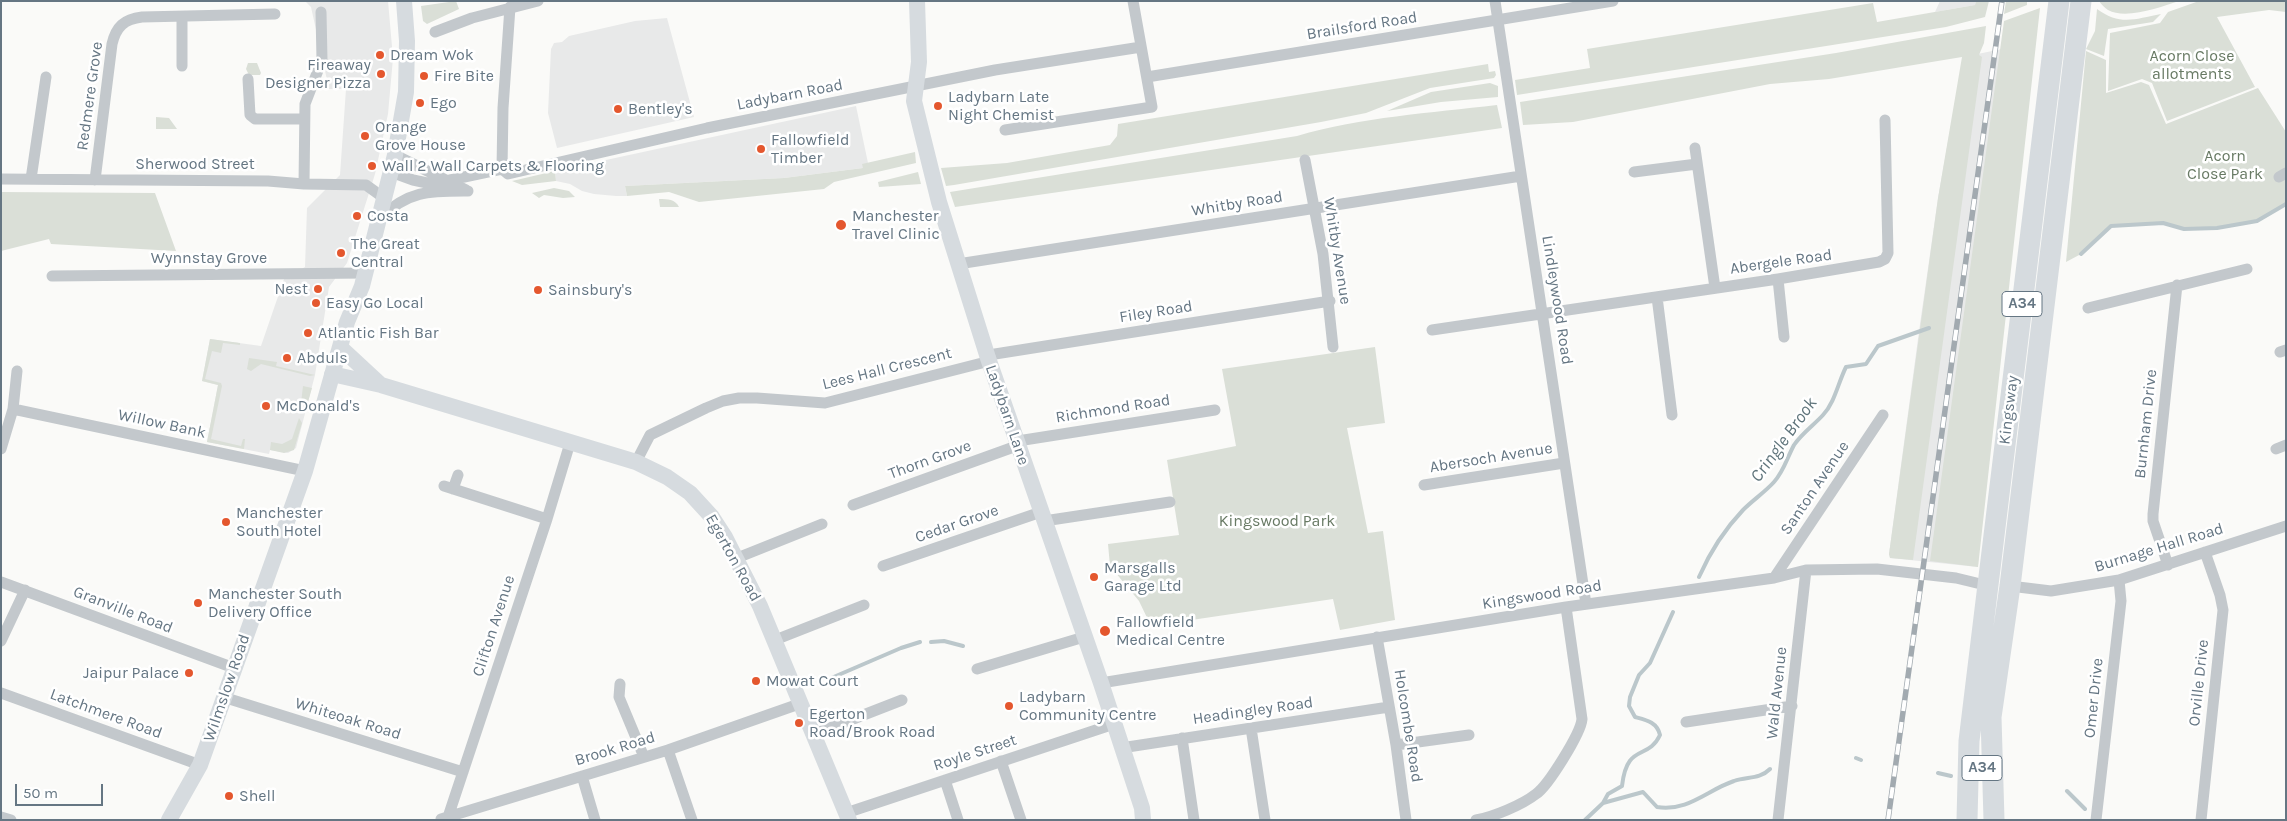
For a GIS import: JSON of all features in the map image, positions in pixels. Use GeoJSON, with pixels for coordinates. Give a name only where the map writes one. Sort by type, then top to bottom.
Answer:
{"type":"FeatureCollection","features":[{"type":"Feature","properties":{"kind":"highway","name":"Kingsway"},"geometry":{"type":"LineString","coordinates":[[1968,820],[1969,742],[2059,1]]}},
{"type":"Feature","properties":{"kind":"highway","name":"Kingsway"},"geometry":{"type":"LineString","coordinates":[[1981,820],[1982,761],[1991,717],[2010,586],[2081,1]]}},
{"type":"Feature","properties":{"kind":"highway","name":"Kingsway"},"geometry":{"type":"LineString","coordinates":[[1991,717],[1994,820]]}},
{"type":"Feature","properties":{"kind":"street","name":"Wilmslow Road"},"geometry":{"type":"LineString","coordinates":[[169,820],[200,765],[305,470],[340,347],[366,273],[395,155],[406,92],[407,41],[404,1]]}},
{"type":"Feature","properties":{"kind":"street"},"geometry":{"type":"LineString","coordinates":[[435,32],[472,18],[538,1]]}},
{"type":"Feature","properties":{"kind":"street","name":"Ladybarn Lane"},"geometry":{"type":"LineString","coordinates":[[917,1],[919,62],[914,101],[938,202],[988,358],[1101,684],[1142,808],[1144,820]]}},
{"type":"Feature","properties":{"kind":"street"},"geometry":{"type":"LineString","coordinates":[[1005,130],[1152,107],[1133,1]]}},
{"type":"Feature","properties":{"kind":"street","name":"Lindleywood Road"},"geometry":{"type":"LineString","coordinates":[[1495,1],[1586,604]]}},
{"type":"Feature","properties":{"kind":"street","name":"Brailsford Road"},"geometry":{"type":"LineString","coordinates":[[1147,77],[1613,1]]}},
{"type":"Feature","properties":{"kind":"street"},"geometry":{"type":"LineString","coordinates":[[502,168],[503,108],[510,7]]}},
{"type":"Feature","properties":{"kind":"street"},"geometry":{"type":"LineString","coordinates":[[304,184],[304,119],[307,97],[318,76],[322,60],[321,12]]}},
{"type":"Feature","properties":{"kind":"street","name":"Redmere Grove"},"geometry":{"type":"LineString","coordinates":[[94,180],[114,34],[119,26],[130,18],[182,17],[208,14],[275,14]]}},
{"type":"Feature","properties":{"kind":"street"},"geometry":{"type":"LineString","coordinates":[[182,17],[182,66]]}},
{"type":"Feature","properties":{"kind":"street","name":"Ladybarn Road"},"geometry":{"type":"LineString","coordinates":[[450,180],[502,168],[508,174],[707,128],[995,70],[1141,47]]}},
{"type":"Feature","properties":{"kind":"street"},"geometry":{"type":"LineString","coordinates":[[31,179],[46,77]]}},
{"type":"Feature","properties":{"kind":"street"},"geometry":{"type":"LineString","coordinates":[[248,80],[248,112],[255,119],[304,119]]}},
{"type":"Feature","properties":{"kind":"street","name":"Abergele Road"},"geometry":{"type":"LineString","coordinates":[[1432,330],[1872,265],[1885,259],[1888,253],[1885,120]]}},
{"type":"Feature","properties":{"kind":"street"},"geometry":{"type":"LineString","coordinates":[[1695,148],[1715,288]]}},
{"type":"Feature","properties":{"kind":"street"},"geometry":{"type":"LineString","coordinates":[[395,155],[468,190]]}},
{"type":"Feature","properties":{"kind":"street","name":"Whitby Avenue"},"geometry":{"type":"LineString","coordinates":[[1305,160],[1330,301],[1333,347]]}},
{"type":"Feature","properties":{"kind":"street"},"geometry":{"type":"LineString","coordinates":[[1634,172],[1697,164]]}},
{"type":"Feature","properties":{"kind":"street"},"geometry":{"type":"LineString","coordinates":[[391,172],[413,180],[468,190]]}},
{"type":"Feature","properties":{"kind":"street","name":"Whitby Road"},"geometry":{"type":"LineString","coordinates":[[958,264],[1522,176]]}},
{"type":"Feature","properties":{"kind":"street","name":"Sherwood Street"},"geometry":{"type":"LineString","coordinates":[[1,179],[268,181],[304,184],[366,185],[384,198]]}},
{"type":"Feature","properties":{"kind":"street"},"geometry":{"type":"LineString","coordinates":[[380,218],[395,204],[413,195],[468,190]]}},
{"type":"Feature","properties":{"kind":"street"},"geometry":{"type":"LineString","coordinates":[[2088,308],[2247,269]]}},
{"type":"Feature","properties":{"kind":"street","name":"Wynnstay Grove"},"geometry":{"type":"LineString","coordinates":[[52,276],[366,273]]}},
{"type":"Feature","properties":{"kind":"street"},"geometry":{"type":"LineString","coordinates":[[1778,279],[1784,337]]}},
{"type":"Feature","properties":{"kind":"street","name":"Burnham Drive"},"geometry":{"type":"LineString","coordinates":[[2168,564],[2153,521],[2153,514],[2177,285]]}},
{"type":"Feature","properties":{"kind":"street"},"geometry":{"type":"LineString","coordinates":[[1657,297],[1672,415]]}},
{"type":"Feature","properties":{"kind":"street","name":"Filey Road"},"geometry":{"type":"LineString","coordinates":[[988,358],[995,354],[1330,301]]}},
{"type":"Feature","properties":{"kind":"street","name":"Egerton Road"},"geometry":{"type":"LineString","coordinates":[[340,347],[381,385]]}},
{"type":"Feature","properties":{"kind":"street","name":"Lees Hall Crescent"},"geometry":{"type":"LineString","coordinates":[[636,462],[650,434],[697,411],[724,401],[739,398],[757,398],[825,403],[982,363],[988,358]]}},
{"type":"Feature","properties":{"kind":"street"},"geometry":{"type":"LineString","coordinates":[[1,448],[13,409],[17,371]]}},
{"type":"Feature","properties":{"kind":"street","name":"Egerton Road"},"geometry":{"type":"LineString","coordinates":[[332,374],[381,385],[636,462],[667,477],[690,493],[712,517],[737,558],[793,683],[799,704],[848,816]]}},
{"type":"Feature","properties":{"kind":"street","name":"Willow Bank"},"geometry":{"type":"LineString","coordinates":[[13,409],[305,470]]}},
{"type":"Feature","properties":{"kind":"street","name":"Richmond Road"},"geometry":{"type":"LineString","coordinates":[[1018,445],[1024,440],[1215,410]]}},
{"type":"Feature","properties":{"kind":"street","name":"Santon Avenue"},"geometry":{"type":"LineString","coordinates":[[1774,578],[1883,415]]}},
{"type":"Feature","properties":{"kind":"street","name":"Clifton Avenue"},"geometry":{"type":"LineString","coordinates":[[444,819],[462,772],[547,519],[570,443]]}},
{"type":"Feature","properties":{"kind":"street","name":"Thorn Grove"},"geometry":{"type":"LineString","coordinates":[[853,505],[1018,445]]}},
{"type":"Feature","properties":{"kind":"street","name":"Abersoch Avenue"},"geometry":{"type":"LineString","coordinates":[[1424,485],[1564,463]]}},
{"type":"Feature","properties":{"kind":"street"},"geometry":{"type":"LineString","coordinates":[[458,475],[449,487],[547,519]]}},
{"type":"Feature","properties":{"kind":"street","name":"Cedar Grove"},"geometry":{"type":"LineString","coordinates":[[883,566],[1042,517],[1170,502]]}},
{"type":"Feature","properties":{"kind":"street"},"geometry":{"type":"LineString","coordinates":[[737,558],[822,524]]}},
{"type":"Feature","properties":{"kind":"street","name":"Burnage Hall Road"},"geometry":{"type":"LineString","coordinates":[[2010,586],[2051,591],[2119,580],[2286,526]]}},
{"type":"Feature","properties":{"kind":"street","name":"Orville Drive"},"geometry":{"type":"LineString","coordinates":[[2201,820],[2223,610],[2220,595],[2205,552]]}},
{"type":"Feature","properties":{"kind":"street","name":"Kingswood Road"},"geometry":{"type":"LineString","coordinates":[[1101,684],[1566,607],[1774,578],[1806,570],[1877,569],[1956,578],[1989,586]]}},
{"type":"Feature","properties":{"kind":"street","name":"Wald Avenue"},"geometry":{"type":"LineString","coordinates":[[1778,820],[1806,570]]}},
{"type":"Feature","properties":{"kind":"street","name":"Omer Drive"},"geometry":{"type":"LineString","coordinates":[[2096,820],[2121,601],[2119,580]]}},
{"type":"Feature","properties":{"kind":"street","name":"Granville Road"},"geometry":{"type":"LineString","coordinates":[[1,582],[234,668]]}},
{"type":"Feature","properties":{"kind":"street"},"geometry":{"type":"LineString","coordinates":[[1,641],[25,590]]}},
{"type":"Feature","properties":{"kind":"street"},"geometry":{"type":"LineString","coordinates":[[774,640],[864,605]]}},
{"type":"Feature","properties":{"kind":"street"},"geometry":{"type":"LineString","coordinates":[[1476,820],[1488,818],[1536,795],[1547,782],[1579,732],[1582,719],[1566,607]]}},
{"type":"Feature","properties":{"kind":"street"},"geometry":{"type":"LineString","coordinates":[[977,669],[1084,637]]}},
{"type":"Feature","properties":{"kind":"street","name":"Holcombe Road"},"geometry":{"type":"LineString","coordinates":[[1377,637],[1396,745],[1406,820]]}},
{"type":"Feature","properties":{"kind":"street"},"geometry":{"type":"LineString","coordinates":[[620,684],[619,697],[644,757]]}},
{"type":"Feature","properties":{"kind":"street","name":"Latchmere Road"},"geometry":{"type":"LineString","coordinates":[[1,693],[200,765]]}},
{"type":"Feature","properties":{"kind":"street","name":"Whiteoak Road"},"geometry":{"type":"LineString","coordinates":[[223,697],[462,772]]}},
{"type":"Feature","properties":{"kind":"street"},"geometry":{"type":"LineString","coordinates":[[812,735],[902,700]]}},
{"type":"Feature","properties":{"kind":"street","name":"Brook Road"},"geometry":{"type":"LineString","coordinates":[[444,819],[668,750],[799,704]]}},
{"type":"Feature","properties":{"kind":"street"},"geometry":{"type":"LineString","coordinates":[[1686,722],[1792,706]]}},
{"type":"Feature","properties":{"kind":"street","name":"Headingley Road"},"geometry":{"type":"LineString","coordinates":[[1121,748],[1389,707]]}},
{"type":"Feature","properties":{"kind":"street","name":"Royle Street"},"geometry":{"type":"LineString","coordinates":[[848,816],[945,780],[1114,724]]}},
{"type":"Feature","properties":{"kind":"street"},"geometry":{"type":"LineString","coordinates":[[1251,728],[1265,820]]}},
{"type":"Feature","properties":{"kind":"street"},"geometry":{"type":"LineString","coordinates":[[1396,745],[1469,736]]}},
{"type":"Feature","properties":{"kind":"street"},"geometry":{"type":"LineString","coordinates":[[1182,738],[1194,820]]}},
{"type":"Feature","properties":{"kind":"street"},"geometry":{"type":"LineString","coordinates":[[668,750],[692,820]]}},
{"type":"Feature","properties":{"kind":"street"},"geometry":{"type":"LineString","coordinates":[[1001,761],[1021,820]]}},
{"type":"Feature","properties":{"kind":"street"},"geometry":{"type":"LineString","coordinates":[[582,776],[595,820]]}},
{"type":"Feature","properties":{"kind":"street"},"geometry":{"type":"LineString","coordinates":[[945,780],[958,820]]}},
{"type":"Feature","properties":{"kind":"street"},"geometry":{"type":"LineString","coordinates":[[1,816],[11,820]]}},
{"type":"Feature","properties":{"kind":"shaded area"},"geometry":{"type":"Polygon","coordinates":[[[305,1],[388,1],[393,58],[388,114],[375,174],[347,263],[329,287],[315,375],[296,448],[288,453],[270,450],[269,454],[207,442],[218,385],[202,381],[210,339],[261,346],[284,279],[305,267],[307,208],[340,175],[346,89],[329,89],[311,7],[305,1]]]}},
{"type":"Feature","properties":{"kind":"shaded area"},"geometry":{"type":"Polygon","coordinates":[[[1940,1],[1976,1],[1975,5],[1935,12],[1940,1]]]}},
{"type":"Feature","properties":{"kind":"shaded area"},"geometry":{"type":"Polygon","coordinates":[[[667,18],[694,117],[557,148],[548,113],[551,49],[554,43],[562,42],[569,36],[635,21],[667,18]]]}},
{"type":"Feature","properties":{"kind":"shaded area"},"geometry":{"type":"Polygon","coordinates":[[[2002,49],[1978,567],[1890,558],[1889,554],[1938,198],[1963,57],[2002,49]]]}},
{"type":"Feature","properties":{"kind":"shaded area","name":"Fallowfield Timber"},"geometry":{"type":"Polygon","coordinates":[[[856,106],[868,163],[863,168],[784,178],[625,186],[627,196],[594,194],[582,191],[570,184],[556,181],[555,171],[856,106]]]}},
{"type":"Feature","properties":{"kind":"green space"},"geometry":{"type":"Polygon","coordinates":[[[456,1],[459,9],[427,24],[423,21],[421,6],[456,1]]]}},
{"type":"Feature","properties":{"kind":"green space"},"geometry":{"type":"Polygon","coordinates":[[[1976,1],[1989,1],[1985,17],[1946,27],[1517,95],[1515,80],[1590,68],[1587,49],[1873,3],[1877,22],[1975,5],[1976,1]]]}},
{"type":"Feature","properties":{"kind":"green space"},"geometry":{"type":"Polygon","coordinates":[[[2006,1],[2027,1],[2027,5],[2004,14],[2006,1]]]}},
{"type":"Feature","properties":{"kind":"green space"},"geometry":{"type":"Polygon","coordinates":[[[2099,1],[2179,1],[2144,12],[2124,14],[2108,10],[2099,1]]]}},
{"type":"Feature","properties":{"kind":"green space","name":"Acorn Close allotments"},"geometry":{"type":"Polygon","coordinates":[[[2199,1],[2286,1],[2286,12],[2269,10],[2217,17],[2255,87],[2167,121],[2152,83],[2142,79],[2108,91],[2110,33],[2160,23],[2168,12],[2199,1]]]}},
{"type":"Feature","properties":{"kind":"green space"},"geometry":{"type":"Polygon","coordinates":[[[2040,8],[1978,567],[1930,561],[2004,21],[2040,8]]]}},
{"type":"Feature","properties":{"kind":"green space"},"geometry":{"type":"Polygon","coordinates":[[[2097,9],[2113,18],[2128,20],[2161,14],[2153,22],[2108,29],[2104,56],[2086,49],[2095,31],[2097,9]]]}},
{"type":"Feature","properties":{"kind":"green space"},"geometry":{"type":"Polygon","coordinates":[[[1986,26],[1984,43],[1979,55],[1982,57],[1913,560],[1890,558],[1889,554],[1938,198],[1962,57],[1829,79],[1770,84],[1573,122],[1523,125],[1520,102],[1836,53],[1986,26]]]}},
{"type":"Feature","properties":{"kind":"green space","name":"Acorn Close Park"},"geometry":{"type":"Polygon","coordinates":[[[2086,51],[2106,60],[2106,93],[2141,82],[2149,85],[2166,124],[2258,88],[2286,132],[2286,204],[2257,221],[2217,228],[2184,229],[2163,223],[2111,226],[2081,254],[2066,262],[2086,51]]]}},
{"type":"Feature","properties":{"kind":"green space"},"geometry":{"type":"Polygon","coordinates":[[[248,63],[257,63],[260,75],[249,75],[246,69],[248,63]]]}},
{"type":"Feature","properties":{"kind":"green space"},"geometry":{"type":"Polygon","coordinates":[[[1488,64],[1489,72],[1495,71],[1496,75],[1494,78],[1430,88],[1366,113],[1321,122],[946,186],[941,168],[1007,163],[1110,145],[1117,136],[1118,124],[1488,64]]]}},
{"type":"Feature","properties":{"kind":"green space"},"geometry":{"type":"Polygon","coordinates":[[[1490,83],[1498,86],[1498,97],[1441,102],[1387,111],[1431,92],[1490,83]]]}},
{"type":"Feature","properties":{"kind":"green space"},"geometry":{"type":"Polygon","coordinates":[[[1497,105],[1502,128],[955,207],[950,192],[1297,136],[1371,120],[1497,105]]]}},
{"type":"Feature","properties":{"kind":"green space"},"geometry":{"type":"Polygon","coordinates":[[[156,117],[169,118],[177,129],[156,129],[156,117]]]}},
{"type":"Feature","properties":{"kind":"green space"},"geometry":{"type":"Polygon","coordinates":[[[915,152],[916,163],[834,182],[824,189],[699,202],[669,192],[627,196],[625,186],[784,178],[863,168],[862,164],[915,152]]]}},
{"type":"Feature","properties":{"kind":"green space"},"geometry":{"type":"Polygon","coordinates":[[[555,171],[556,181],[522,185],[512,181],[555,171]]]}},
{"type":"Feature","properties":{"kind":"green space"},"geometry":{"type":"Polygon","coordinates":[[[918,172],[921,184],[879,187],[878,182],[918,172]]]}},
{"type":"Feature","properties":{"kind":"green space"},"geometry":{"type":"Polygon","coordinates":[[[554,188],[569,191],[575,197],[563,198],[544,195],[539,198],[532,193],[554,188]]]}},
{"type":"Feature","properties":{"kind":"green space"},"geometry":{"type":"Polygon","coordinates":[[[1,192],[155,193],[176,251],[51,244],[49,239],[1,251],[1,192]]]}},
{"type":"Feature","properties":{"kind":"green space"},"geometry":{"type":"Polygon","coordinates":[[[659,199],[673,201],[679,207],[660,207],[659,199]]]}},
{"type":"Feature","properties":{"kind":"green space"},"geometry":{"type":"Polygon","coordinates":[[[210,339],[240,343],[240,345],[223,343],[221,353],[212,351],[205,379],[221,383],[222,386],[211,439],[241,446],[243,439],[245,439],[244,449],[207,442],[218,385],[202,381],[210,339]]]}},
{"type":"Feature","properties":{"kind":"green space","name":"Kingswood Park"},"geometry":{"type":"Polygon","coordinates":[[[1375,347],[1385,423],[1347,428],[1368,533],[1383,531],[1395,620],[1340,630],[1333,599],[1151,626],[1139,601],[1110,566],[1108,544],[1179,535],[1167,460],[1236,446],[1222,369],[1375,347]]]}},
{"type":"Feature","properties":{"kind":"green space"},"geometry":{"type":"Polygon","coordinates":[[[249,358],[277,362],[276,366],[315,375],[310,376],[261,364],[251,371],[247,369],[249,358]]]}},
{"type":"Feature","properties":{"kind":"green space"},"geometry":{"type":"Polygon","coordinates":[[[303,386],[312,388],[306,409],[300,411],[303,386]]]}},
{"type":"Feature","properties":{"kind":"green space"},"geometry":{"type":"Polygon","coordinates":[[[299,418],[302,423],[294,450],[284,453],[270,450],[271,442],[282,444],[292,439],[299,418]]]}},
{"type":"Feature","properties":{"kind":"waterway","name":"Cringle Brook"},"geometry":{"type":"LineString","coordinates":[[2081,254],[2111,226],[2163,223],[2184,229],[2217,228],[2257,221],[2286,204]]}},
{"type":"Feature","properties":{"kind":"waterway","name":"Cringle Brook"},"geometry":{"type":"LineString","coordinates":[[1699,577],[1713,550],[1730,525],[1743,510],[1774,482],[1794,445],[1827,410],[1846,367],[1866,364],[1878,346],[1929,328]]}},
{"type":"Feature","properties":{"kind":"waterway","name":"Cringle Brook"},"geometry":{"type":"LineString","coordinates":[[1585,820],[1603,803],[1608,794],[1622,786],[1628,763],[1633,757],[1650,748],[1660,735],[1654,724],[1635,717],[1629,706],[1630,697],[1639,675],[1650,663],[1673,612]]}},
{"type":"Feature","properties":{"kind":"waterway"},"geometry":{"type":"LineString","coordinates":[[931,642],[944,641],[963,646]]}},
{"type":"Feature","properties":{"kind":"waterway"},"geometry":{"type":"LineString","coordinates":[[829,679],[901,648],[920,642]]}},
{"type":"Feature","properties":{"kind":"waterway"},"geometry":{"type":"LineString","coordinates":[[1856,758],[1861,760]]}},
{"type":"Feature","properties":{"kind":"waterway"},"geometry":{"type":"LineString","coordinates":[[1603,803],[1643,792],[1657,807],[1668,808],[1678,806],[1697,799],[1724,785],[1762,775],[1770,769]]}},
{"type":"Feature","properties":{"kind":"waterway"},"geometry":{"type":"LineString","coordinates":[[1938,773],[1951,776]]}},
{"type":"Feature","properties":{"kind":"waterway"},"geometry":{"type":"LineString","coordinates":[[2067,791],[2085,809]]}},
{"type":"Feature","properties":{"kind":"railway"},"geometry":{"type":"LineString","coordinates":[[1888,820],[2002,1]]}},
{"type":"Feature","properties":{"kind":"place","name":"Dream Wok"},"geometry":{"type":"Point","coordinates":[380,55]}},
{"type":"Feature","properties":{"kind":"place","name":"Fireaway Designer Pizza"},"geometry":{"type":"Point","coordinates":[381,74]}},
{"type":"Feature","properties":{"kind":"place","name":"Fire Bite"},"geometry":{"type":"Point","coordinates":[424,76]}},
{"type":"Feature","properties":{"kind":"place","name":"Ego"},"geometry":{"type":"Point","coordinates":[420,103]}},
{"type":"Feature","properties":{"kind":"place","name":"Ladybarn Late Night Chemist"},"geometry":{"type":"Point","coordinates":[938,106]}},
{"type":"Feature","properties":{"kind":"place","name":"Bentley's"},"geometry":{"type":"Point","coordinates":[618,109]}},
{"type":"Feature","properties":{"kind":"place","name":"Orange Grove House"},"geometry":{"type":"Point","coordinates":[365,136]}},
{"type":"Feature","properties":{"kind":"place","name":"Fallowfield Timber"},"geometry":{"type":"Point","coordinates":[761,149]}},
{"type":"Feature","properties":{"kind":"place","name":"Wall 2 Wall Carpets & Flooring"},"geometry":{"type":"Point","coordinates":[372,166]}},
{"type":"Feature","properties":{"kind":"place","name":"Costa"},"geometry":{"type":"Point","coordinates":[357,216]}},
{"type":"Feature","properties":{"kind":"place","name":"Manchester Travel Clinic"},"geometry":{"type":"Point","coordinates":[841,225]}},
{"type":"Feature","properties":{"kind":"place","name":"The Great Central"},"geometry":{"type":"Point","coordinates":[341,253]}},
{"type":"Feature","properties":{"kind":"place","name":"Nest"},"geometry":{"type":"Point","coordinates":[318,289]}},
{"type":"Feature","properties":{"kind":"place","name":"Sainsbury's"},"geometry":{"type":"Point","coordinates":[538,290]}},
{"type":"Feature","properties":{"kind":"place","name":"Easy Go Local"},"geometry":{"type":"Point","coordinates":[316,303]}},
{"type":"Feature","properties":{"kind":"place","name":"Atlantic Fish Bar"},"geometry":{"type":"Point","coordinates":[308,333]}},
{"type":"Feature","properties":{"kind":"place","name":"Abduls"},"geometry":{"type":"Point","coordinates":[287,358]}},
{"type":"Feature","properties":{"kind":"place","name":"McDonald's"},"geometry":{"type":"Point","coordinates":[266,406]}},
{"type":"Feature","properties":{"kind":"place","name":"Manchester South Hotel"},"geometry":{"type":"Point","coordinates":[226,522]}},
{"type":"Feature","properties":{"kind":"place","name":"Marsgalls Garage Ltd"},"geometry":{"type":"Point","coordinates":[1094,577]}},
{"type":"Feature","properties":{"kind":"place","name":"Manchester South Delivery Office"},"geometry":{"type":"Point","coordinates":[198,603]}},
{"type":"Feature","properties":{"kind":"place","name":"Fallowfield Medical Centre"},"geometry":{"type":"Point","coordinates":[1105,631]}},
{"type":"Feature","properties":{"kind":"place","name":"Jaipur Palace"},"geometry":{"type":"Point","coordinates":[189,673]}},
{"type":"Feature","properties":{"kind":"place","name":"Mowat Court"},"geometry":{"type":"Point","coordinates":[756,681]}},
{"type":"Feature","properties":{"kind":"place","name":"Ladybarn Community Centre"},"geometry":{"type":"Point","coordinates":[1009,706]}},
{"type":"Feature","properties":{"kind":"place","name":"Egerton Road/Brook Road"},"geometry":{"type":"Point","coordinates":[799,723]}},
{"type":"Feature","properties":{"kind":"place","name":"Shell"},"geometry":{"type":"Point","coordinates":[229,796]}}]}
